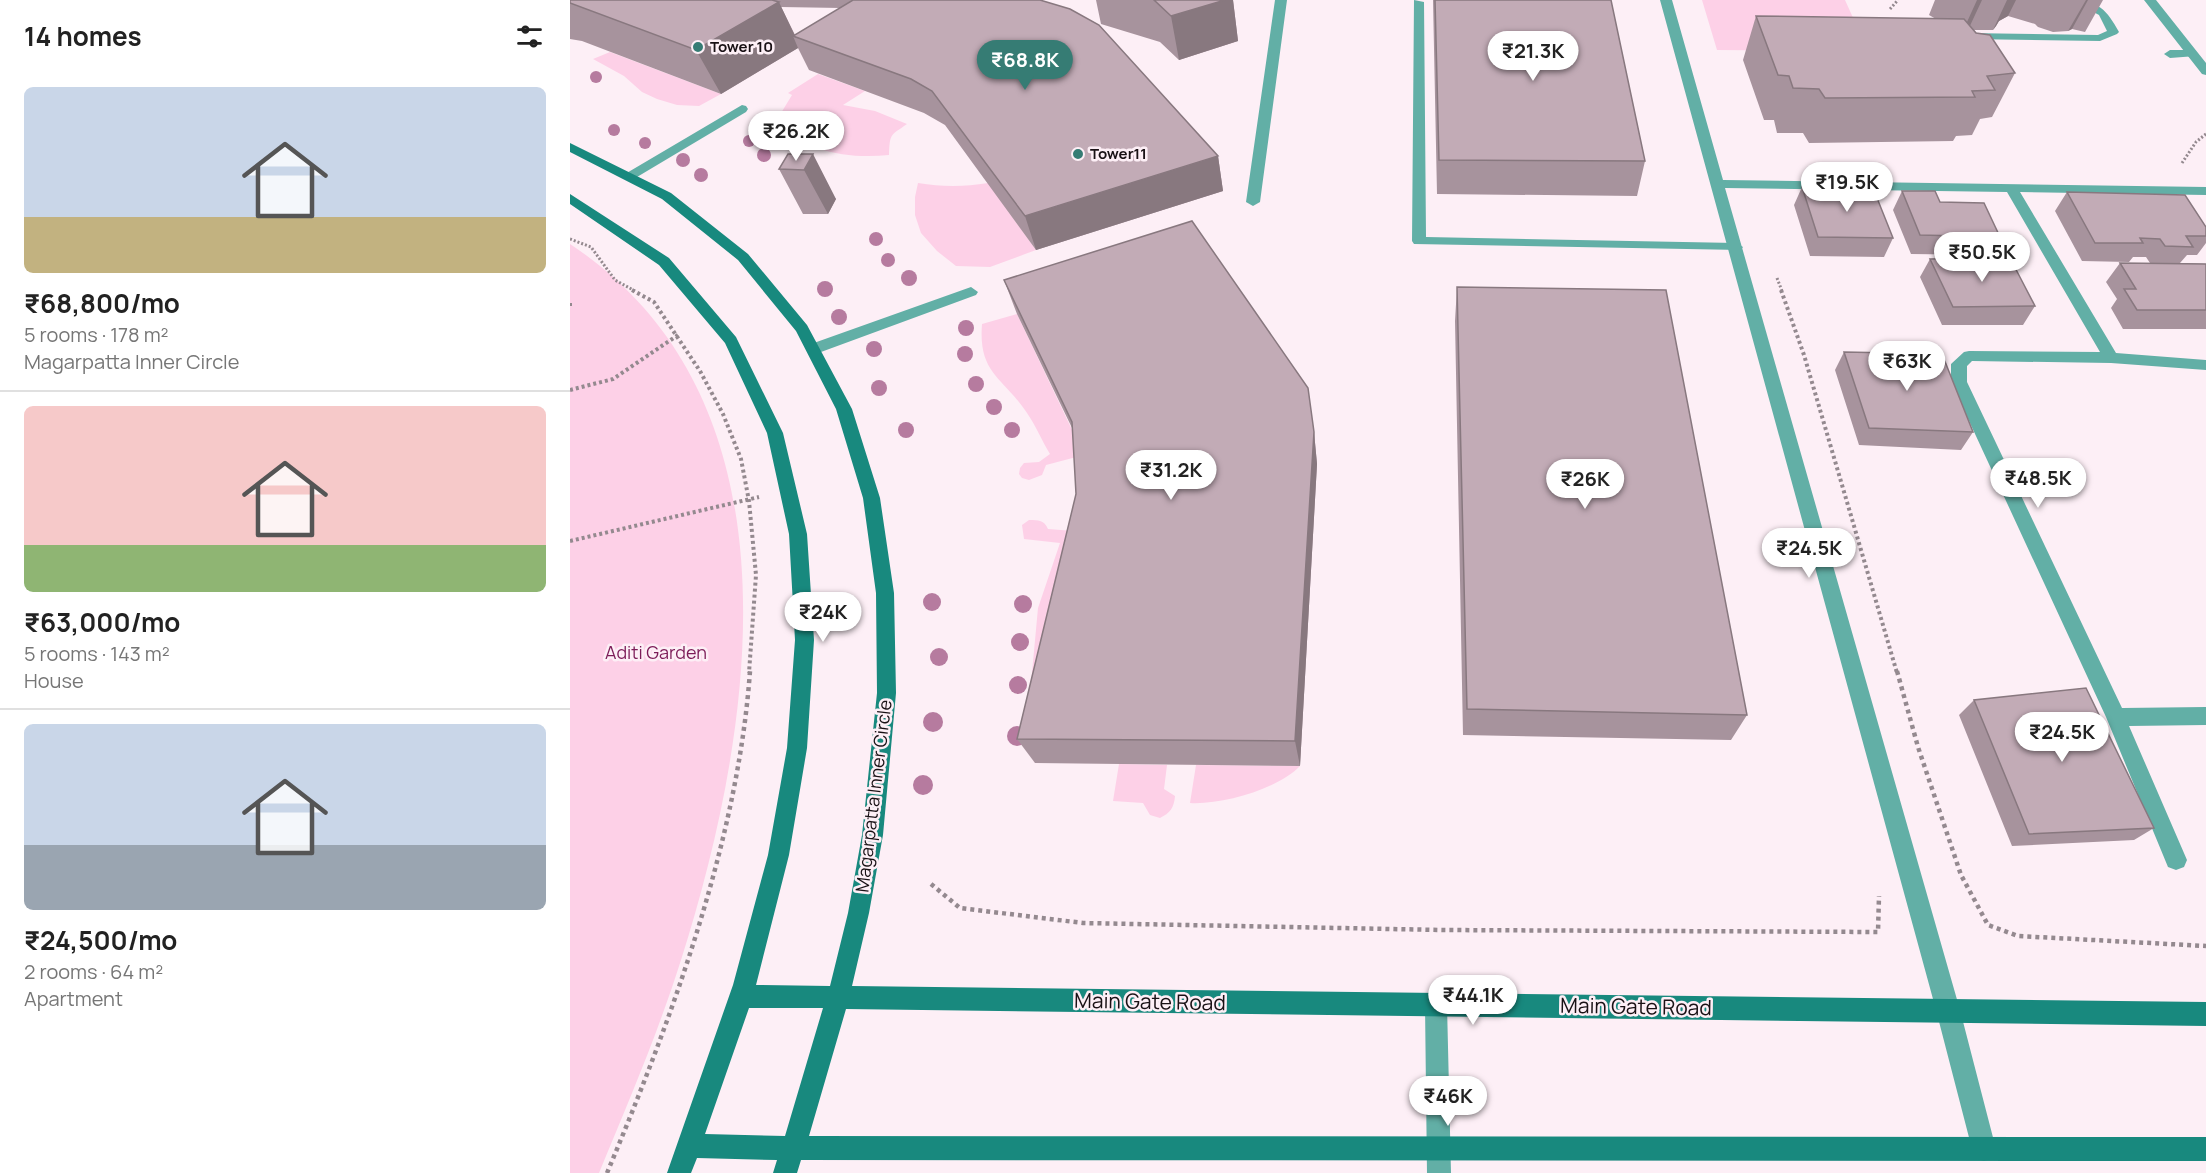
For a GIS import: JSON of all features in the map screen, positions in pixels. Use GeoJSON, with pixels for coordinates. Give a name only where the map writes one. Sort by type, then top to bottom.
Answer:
{"type":"FeatureCollection","features":[{"type":"Feature","properties":{"kind":"street"},"geometry":{"type":"LineString","coordinates":[[1253,202],[1281,0]]}},
{"type":"Feature","properties":{"kind":"street"},"geometry":{"type":"LineString","coordinates":[[1666,0],[1948,1010],[1984,1149]]}},
{"type":"Feature","properties":{"kind":"street"},"geometry":{"type":"LineString","coordinates":[[1950,35],[2100,38],[2113,32],[2103,13],[2077,0]]}},
{"type":"Feature","properties":{"kind":"street"},"geometry":{"type":"LineString","coordinates":[[2150,0],[2206,71]]}},
{"type":"Feature","properties":{"kind":"street"},"geometry":{"type":"LineString","coordinates":[[1418,2],[1419,241],[1736,247]]}},
{"type":"Feature","properties":{"kind":"street"},"geometry":{"type":"LineString","coordinates":[[2170,54],[2192,54]]}},
{"type":"Feature","properties":{"kind":"street"},"geometry":{"type":"LineString","coordinates":[[632,174],[742,110]]}},
{"type":"Feature","properties":{"kind":"street","name":"Magarpatta Inner Circle"},"geometry":{"type":"LineString","coordinates":[[570,147],[632,174],[703,220],[735,247],[764,277],[792,311],[816,348],[837,390],[852,428],[871,489],[881,547],[887,610],[888,682],[881,773],[871,851],[850,951],[820,1063],[785,1173]]}},
{"type":"Feature","properties":{"kind":"street"},"geometry":{"type":"LineString","coordinates":[[1718,184],[2206,191]]}},
{"type":"Feature","properties":{"kind":"street"},"geometry":{"type":"LineString","coordinates":[[2012,188],[2110,358]]}},
{"type":"Feature","properties":{"kind":"street"},"geometry":{"type":"LineString","coordinates":[[570,198],[616,224],[678,274],[705,304],[729,338],[751,375],[770,416],[796,512],[803,568],[805,630],[802,699],[794,776],[778,861],[721,1062],[679,1173]]}},
{"type":"Feature","properties":{"kind":"street"},"geometry":{"type":"LineString","coordinates":[[816,348],[971,292]]}},
{"type":"Feature","properties":{"kind":"street"},"geometry":{"type":"LineString","coordinates":[[2176,860],[2116,717],[1959,382],[1953,364],[1969,356],[2110,358],[2206,365]]}},
{"type":"Feature","properties":{"kind":"street"},"geometry":{"type":"LineString","coordinates":[[2116,717],[2206,716]]}},
{"type":"Feature","properties":{"kind":"street","name":"Main Gate Road"},"geometry":{"type":"LineString","coordinates":[[741,996],[2206,1014]]}},
{"type":"Feature","properties":{"kind":"street"},"geometry":{"type":"LineString","coordinates":[[1436,1005],[1439,1161]]}},
{"type":"Feature","properties":{"kind":"street"},"geometry":{"type":"LineString","coordinates":[[689,1146],[1439,1161],[1984,1149],[2206,1149]]}},
{"type":"Feature","properties":{"kind":"path"},"geometry":{"type":"LineString","coordinates":[[1890,9],[1898,0]]}},
{"type":"Feature","properties":{"kind":"path"},"geometry":{"type":"LineString","coordinates":[[2176,167],[2186,160],[2191,145],[2206,134]]}},
{"type":"Feature","properties":{"kind":"path"},"geometry":{"type":"LineString","coordinates":[[570,239],[591,248],[615,280],[654,302],[678,335],[723,414],[741,459],[749,501],[756,575],[749,680],[734,797],[693,942],[647,1078],[607,1173]]}},
{"type":"Feature","properties":{"kind":"path"},"geometry":{"type":"LineString","coordinates":[[1774,268],[1814,389],[1922,758],[1960,875],[1988,925],[2018,936],[2206,946]]}},
{"type":"Feature","properties":{"kind":"path"},"geometry":{"type":"LineString","coordinates":[[570,390],[613,379],[678,335]]}},
{"type":"Feature","properties":{"kind":"path"},"geometry":{"type":"LineString","coordinates":[[570,541],[703,509],[749,501],[790,485]]}},
{"type":"Feature","properties":{"kind":"path"},"geometry":{"type":"LineString","coordinates":[[931,884],[960,908],[1083,923],[1442,930],[1878,932],[1880,908],[1878,884]]}},
{"type":"Feature","properties":{"kind":"green space"},"geometry":{"type":"Polygon","coordinates":[[[1702,0],[1845,0],[1868,51],[1717,50],[1702,0]]]}},
{"type":"Feature","properties":{"kind":"green space"},"geometry":{"type":"Polygon","coordinates":[[[610,52],[721,94],[699,106],[677,105],[657,99],[642,92],[624,76],[593,59],[610,52]]]}},
{"type":"Feature","properties":{"kind":"green space"},"geometry":{"type":"Polygon","coordinates":[[[818,74],[865,91],[843,105],[875,111],[907,124],[892,136],[889,155],[858,156],[828,151],[813,146],[788,130],[778,118],[792,95],[788,93],[818,74]]]}},
{"type":"Feature","properties":{"kind":"green space"},"geometry":{"type":"Polygon","coordinates":[[[918,183],[953,186],[988,183],[1036,250],[990,267],[956,266],[937,251],[921,233],[915,215],[918,183]]]}},
{"type":"Feature","properties":{"kind":"green space","name":"Aditi Garden"},"geometry":{"type":"Polygon","coordinates":[[[570,244],[646,310],[698,390],[729,479],[742,575],[741,674],[728,773],[707,870],[663,1014],[599,1173],[570,1173],[570,244]]]}},
{"type":"Feature","properties":{"kind":"green space"},"geometry":{"type":"Polygon","coordinates":[[[1017,314],[1084,455],[1046,465],[1042,475],[1029,480],[1022,478],[1019,474],[1024,463],[1039,462],[1050,454],[1027,413],[988,365],[982,341],[982,324],[1017,314]]]}},
{"type":"Feature","properties":{"kind":"green space"},"geometry":{"type":"Polygon","coordinates":[[[1029,520],[1041,521],[1048,529],[1087,532],[1034,763],[1030,694],[1038,608],[1060,543],[1024,539],[1022,525],[1029,520]]]}},
{"type":"Feature","properties":{"kind":"green space"},"geometry":{"type":"Polygon","coordinates":[[[1119,764],[1167,765],[1164,789],[1175,796],[1169,812],[1160,818],[1150,815],[1143,803],[1113,801],[1119,764]]]}},
{"type":"Feature","properties":{"kind":"green space"},"geometry":{"type":"Polygon","coordinates":[[[1196,765],[1300,766],[1278,782],[1249,794],[1218,801],[1190,803],[1196,765]]]}},
{"type":"Feature","properties":{"kind":"building"},"geometry":{"type":"Polygon","coordinates":[[[570,0],[772,0],[779,2],[696,50],[570,3],[570,0]]]}},
{"type":"Feature","properties":{"kind":"building","name":"Tower11"},"geometry":{"type":"Polygon","coordinates":[[[853,0],[1040,0],[1070,9],[1099,25],[1218,156],[1025,216],[932,91],[911,79],[793,36],[853,0]]]}},
{"type":"Feature","properties":{"kind":"building"},"geometry":{"type":"Polygon","coordinates":[[[1154,0],[1225,0],[1171,16],[1154,0]]]}},
{"type":"Feature","properties":{"kind":"building"},"geometry":{"type":"Polygon","coordinates":[[[1435,0],[1611,0],[1645,161],[1439,160],[1435,0]]]}},
{"type":"Feature","properties":{"kind":"building"},"geometry":{"type":"Polygon","coordinates":[[[1756,16],[1964,19],[1976,33],[1990,35],[2015,73],[1987,76],[1995,90],[1972,91],[1975,97],[1825,98],[1819,89],[1793,88],[1789,76],[1778,75],[1756,16]]]}},
{"type":"Feature","properties":{"kind":"building"},"geometry":{"type":"Polygon","coordinates":[[[788,154],[813,154],[804,170],[779,169],[788,154]]]}},
{"type":"Feature","properties":{"kind":"building"},"geometry":{"type":"Polygon","coordinates":[[[1802,187],[1873,188],[1893,238],[1818,237],[1802,187]]]}},
{"type":"Feature","properties":{"kind":"building"},"geometry":{"type":"Polygon","coordinates":[[[1902,191],[1935,191],[1940,202],[1984,203],[2000,237],[1920,235],[1902,191]]]}},
{"type":"Feature","properties":{"kind":"building"},"geometry":{"type":"Polygon","coordinates":[[[2067,192],[2185,195],[2206,227],[2206,236],[2186,236],[2193,247],[2165,246],[2160,239],[2140,238],[2143,243],[2095,243],[2067,192]]]}},
{"type":"Feature","properties":{"kind":"building"},"geometry":{"type":"Polygon","coordinates":[[[1192,221],[1308,388],[1314,432],[1295,741],[1017,739],[1076,494],[1072,422],[1004,280],[1192,221]]]}},
{"type":"Feature","properties":{"kind":"building"},"geometry":{"type":"Polygon","coordinates":[[[2010,258],[2035,306],[1953,307],[1930,259],[2010,258]]]}},
{"type":"Feature","properties":{"kind":"building"},"geometry":{"type":"Polygon","coordinates":[[[2120,263],[2206,264],[2206,310],[2137,310],[2124,289],[2136,289],[2120,263]]]}},
{"type":"Feature","properties":{"kind":"building"},"geometry":{"type":"Polygon","coordinates":[[[1457,287],[1666,290],[1747,715],[1467,709],[1457,287]]]}},
{"type":"Feature","properties":{"kind":"building"},"geometry":{"type":"Polygon","coordinates":[[[1844,352],[1942,354],[1973,432],[1869,428],[1844,352]]]}},
{"type":"Feature","properties":{"kind":"building"},"geometry":{"type":"Polygon","coordinates":[[[2086,688],[2154,828],[2029,834],[1974,700],[2086,688]]]}},
{"type":"Feature","properties":{"kind":"place","name":"Tower 10"},"geometry":{"type":"Point","coordinates":[698,47]}},
{"type":"Feature","properties":{"kind":"place","name":"Tower11"},"geometry":{"type":"Point","coordinates":[1078,154]}}]}
